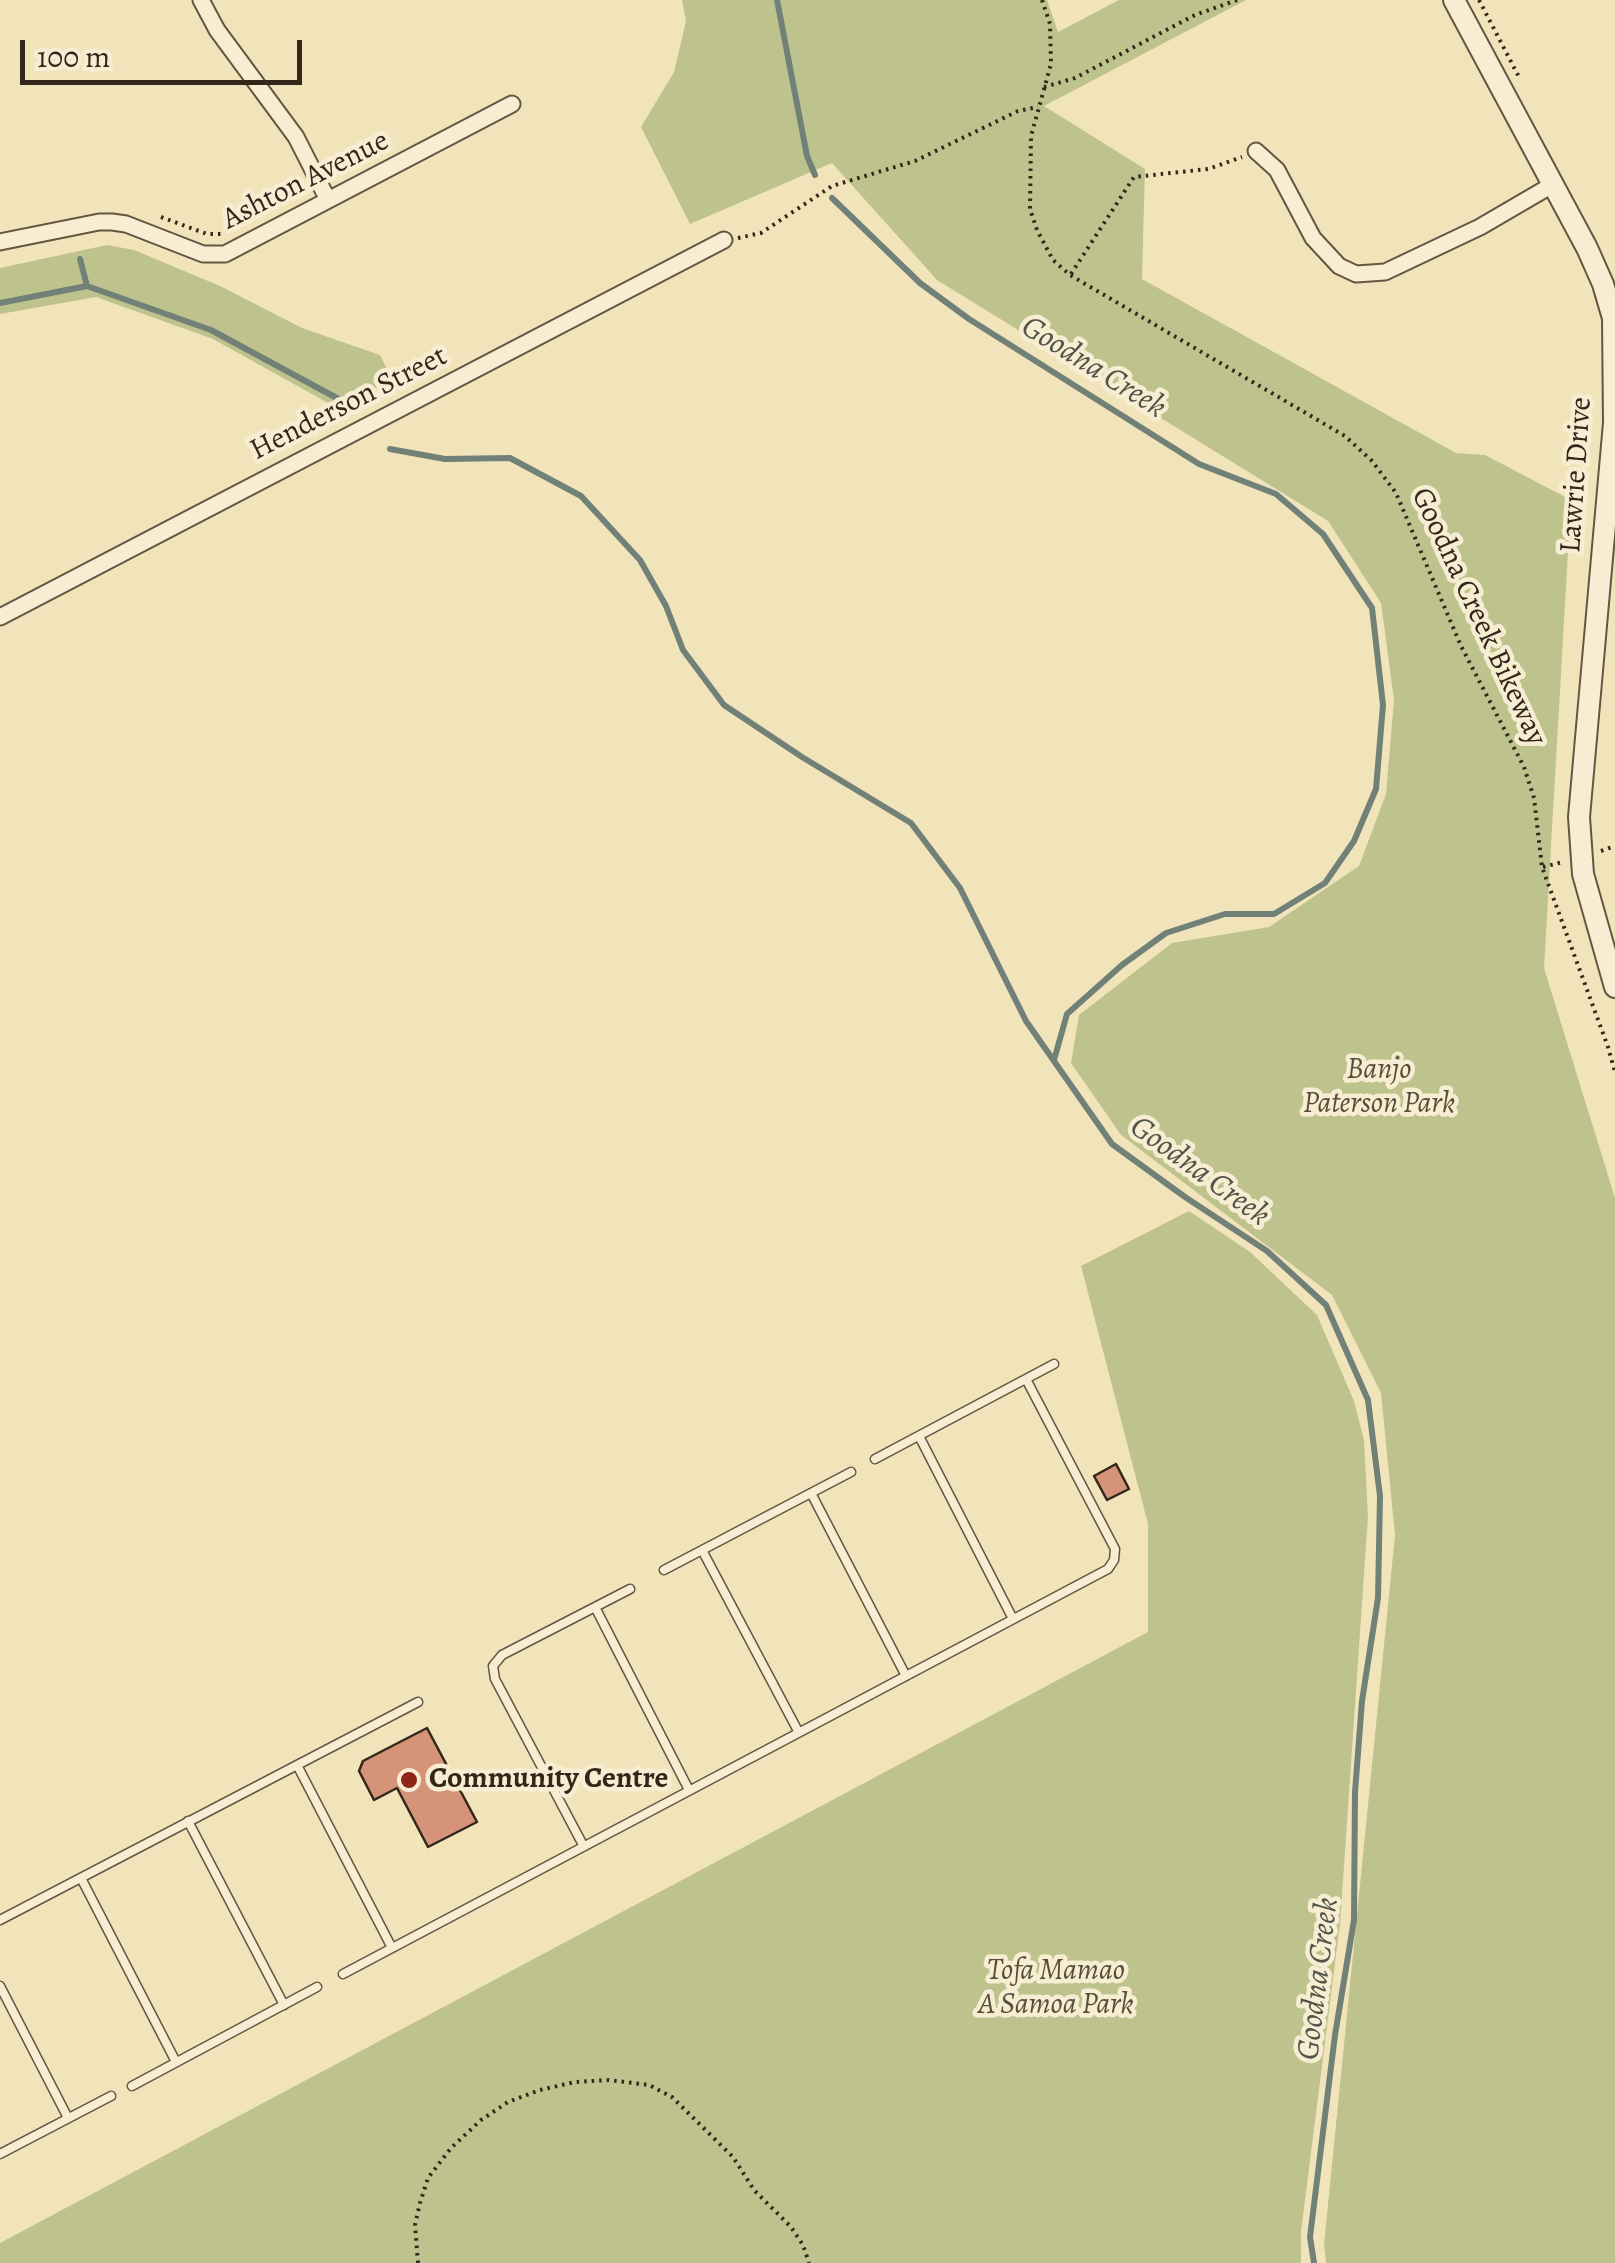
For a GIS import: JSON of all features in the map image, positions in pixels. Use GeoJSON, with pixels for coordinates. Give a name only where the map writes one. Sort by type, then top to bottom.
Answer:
{"type":"FeatureCollection","features":[{"type":"Feature","properties":{"kind":"street"},"geometry":{"type":"LineString","coordinates":[[201,0],[218,30],[296,137],[328,200]]}},
{"type":"Feature","properties":{"kind":"street","name":"Lawrie Drive"},"geometry":{"type":"LineString","coordinates":[[1454,0],[1587,248],[1613,318],[1614,423],[1580,817],[1584,874],[1615,987]]}},
{"type":"Feature","properties":{"kind":"street","name":"Ashton Avenue"},"geometry":{"type":"LineString","coordinates":[[0,242],[112,222],[203,254],[224,254],[512,104]]}},
{"type":"Feature","properties":{"kind":"street"},"geometry":{"type":"LineString","coordinates":[[1256,152],[1276,170],[1313,238],[1339,266],[1356,274],[1386,272],[1480,227],[1552,185]]}},
{"type":"Feature","properties":{"kind":"street","name":"Henderson Street"},"geometry":{"type":"LineString","coordinates":[[0,617],[724,240]]}},
{"type":"Feature","properties":{"kind":"lane"},"geometry":{"type":"LineString","coordinates":[[875,1459],[1054,1364]]}},
{"type":"Feature","properties":{"kind":"lane"},"geometry":{"type":"LineString","coordinates":[[343,1974],[1108,1569],[1116,1554],[1026,1379]]}},
{"type":"Feature","properties":{"kind":"lane"},"geometry":{"type":"LineString","coordinates":[[918,1436],[1013,1619]]}},
{"type":"Feature","properties":{"kind":"lane"},"geometry":{"type":"LineString","coordinates":[[664,1570],[851,1472]]}},
{"type":"Feature","properties":{"kind":"lane"},"geometry":{"type":"LineString","coordinates":[[811,1493],[906,1676]]}},
{"type":"Feature","properties":{"kind":"lane"},"geometry":{"type":"LineString","coordinates":[[702,1550],[798,1731]]}},
{"type":"Feature","properties":{"kind":"lane"},"geometry":{"type":"LineString","coordinates":[[583,1846],[495,1680],[493,1666],[502,1655],[630,1588]]}},
{"type":"Feature","properties":{"kind":"lane"},"geometry":{"type":"LineString","coordinates":[[595,1607],[689,1790]]}},
{"type":"Feature","properties":{"kind":"lane"},"geometry":{"type":"LineString","coordinates":[[0,1920],[418,1702]]}},
{"type":"Feature","properties":{"kind":"lane"},"geometry":{"type":"LineString","coordinates":[[297,1765],[392,1948]]}},
{"type":"Feature","properties":{"kind":"lane"},"geometry":{"type":"LineString","coordinates":[[188,1821],[284,2005]]}},
{"type":"Feature","properties":{"kind":"lane"},"geometry":{"type":"LineString","coordinates":[[80,1878],[176,2062]]}},
{"type":"Feature","properties":{"kind":"lane"},"geometry":{"type":"LineString","coordinates":[[0,1986],[68,2118]]}},
{"type":"Feature","properties":{"kind":"lane"},"geometry":{"type":"LineString","coordinates":[[132,2086],[317,1987]]}},
{"type":"Feature","properties":{"kind":"lane"},"geometry":{"type":"LineString","coordinates":[[0,2154],[111,2096]]}},
{"type":"Feature","properties":{"kind":"path","name":"Goodna Creek Bikeway"},"geometry":{"type":"LineString","coordinates":[[1042,0],[1050,24],[1051,64],[1031,136],[1030,210],[1053,260],[1070,276],[1345,436],[1396,493],[1461,646],[1524,767],[1534,798],[1542,868],[1615,1070]]}},
{"type":"Feature","properties":{"kind":"path"},"geometry":{"type":"LineString","coordinates":[[1044,87],[1075,78],[1195,14],[1236,0]]}},
{"type":"Feature","properties":{"kind":"path"},"geometry":{"type":"LineString","coordinates":[[724,240],[761,233],[832,186],[915,161],[1018,111],[1038,108]]}},
{"type":"Feature","properties":{"kind":"path"},"geometry":{"type":"LineString","coordinates":[[1070,276],[1134,178],[1208,169],[1256,152]]}},
{"type":"Feature","properties":{"kind":"path"},"geometry":{"type":"LineString","coordinates":[[418,2263],[416,2225],[420,2203],[428,2178],[451,2148],[508,2102],[575,2082],[609,2080],[649,2085],[672,2097],[733,2157],[754,2190],[791,2227],[809,2263]]}},
{"type":"Feature","properties":{"kind":"green space","name":"Banjo Paterson Park"},"geometry":{"type":"Polygon","coordinates":[[[682,0],[1047,0],[1058,32],[1119,0],[1246,0],[1044,106],[1145,169],[1142,279],[1456,453],[1485,455],[1571,500],[1544,968],[1615,1198],[1615,2263],[1326,2263],[1324,2244],[1395,1535],[1381,1393],[1332,1295],[1121,1135],[1071,1063],[1079,1015],[1172,943],[1269,927],[1359,866],[1386,794],[1394,700],[1381,603],[1328,521],[937,280],[832,163],[690,224],[641,127],[674,72],[686,21],[682,0]]]}},
{"type":"Feature","properties":{"kind":"green space"},"geometry":{"type":"Polygon","coordinates":[[[107,245],[134,250],[220,286],[302,328],[380,355],[392,379],[337,408],[213,339],[96,297],[0,314],[0,268],[107,245]]]}},
{"type":"Feature","properties":{"kind":"green space","name":"Tofa Mamao A Samoa Park"},"geometry":{"type":"Polygon","coordinates":[[[1189,1211],[1250,1252],[1317,1315],[1354,1401],[1364,1440],[1368,1516],[1340,1924],[1301,2232],[1301,2263],[0,2263],[0,2243],[1148,1632],[1148,1524],[1081,1266],[1189,1211]]]}},
{"type":"Feature","properties":{"kind":"building"},"geometry":{"type":"Polygon","coordinates":[[[1116,1464],[1129,1489],[1107,1500],[1094,1476],[1116,1464]]]}},
{"type":"Feature","properties":{"kind":"building","name":"Community Centre"},"geometry":{"type":"Polygon","coordinates":[[[427,1728],[477,1822],[428,1847],[397,1788],[374,1800],[359,1771],[363,1761],[427,1728]]]}},
{"type":"Feature","properties":{"kind":"waterway","name":"Goodna Creek"},"geometry":{"type":"LineString","coordinates":[[777,0],[807,156],[815,175]]}},
{"type":"Feature","properties":{"kind":"waterway","name":"Goodna Creek"},"geometry":{"type":"LineString","coordinates":[[832,198],[920,283],[969,319],[1199,464],[1276,494],[1323,534],[1372,608],[1383,705],[1376,789],[1354,841],[1325,883],[1274,914],[1225,914],[1166,933],[1122,965],[1067,1014],[1054,1060]]}},
{"type":"Feature","properties":{"kind":"waterway"},"geometry":{"type":"LineString","coordinates":[[80,259],[87,286]]}},
{"type":"Feature","properties":{"kind":"waterway"},"geometry":{"type":"LineString","coordinates":[[0,303],[87,286],[211,330],[346,403]]}},
{"type":"Feature","properties":{"kind":"waterway","name":"Goodna Creek"},"geometry":{"type":"LineString","coordinates":[[390,449],[445,459],[510,458],[581,496],[640,560],[666,606],[683,650],[724,705],[911,823],[960,888],[1026,1021],[1112,1144],[1267,1251],[1326,1305],[1368,1400],[1380,1496],[1378,1598],[1362,1701],[1355,1792],[1354,1920],[1335,2035],[1310,2237],[1314,2263]]}},
{"type":"Feature","properties":{"kind":"place","name":"Community Centre"},"geometry":{"type":"Point","coordinates":[409,1780]}}]}
